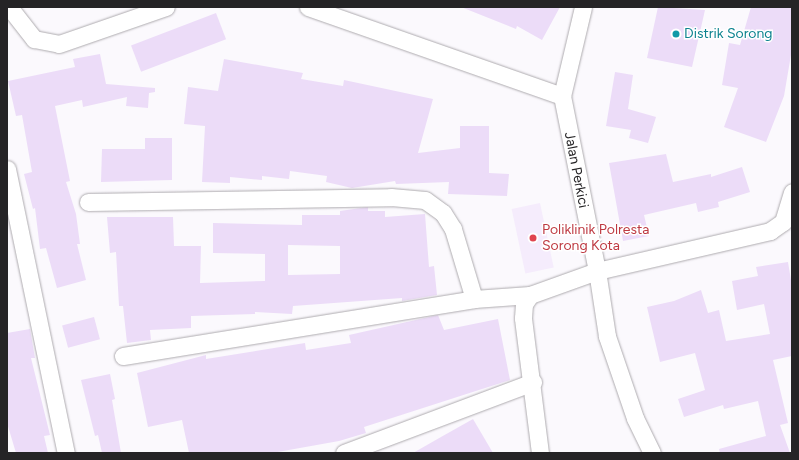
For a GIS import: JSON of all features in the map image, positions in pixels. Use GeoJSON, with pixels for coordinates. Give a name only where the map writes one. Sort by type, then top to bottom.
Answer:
{"type":"FeatureCollection","features":[{"type":"Feature","properties":{"kind":"street"},"geometry":{"type":"LineString","coordinates":[[9,7],[34,39],[58,44],[166,7]]}},
{"type":"Feature","properties":{"kind":"street"},"geometry":{"type":"LineString","coordinates":[[308,7],[338,12],[562,96]]}},
{"type":"Feature","properties":{"kind":"street","name":"Jalan Perkici"},"geometry":{"type":"LineString","coordinates":[[583,7],[562,96],[597,271],[607,336],[636,418],[652,453]]}},
{"type":"Feature","properties":{"kind":"street"},"geometry":{"type":"LineString","coordinates":[[7,169],[66,453]]}},
{"type":"Feature","properties":{"kind":"street"},"geometry":{"type":"LineString","coordinates":[[123,356],[474,299],[530,295],[597,271],[770,231],[783,222],[792,192]]}},
{"type":"Feature","properties":{"kind":"street"},"geometry":{"type":"LineString","coordinates":[[88,202],[391,198],[425,200],[443,213],[453,229],[474,299]]}},
{"type":"Feature","properties":{"kind":"street"},"geometry":{"type":"LineString","coordinates":[[530,295],[524,304],[523,318],[533,382],[540,453]]}},
{"type":"Feature","properties":{"kind":"street"},"geometry":{"type":"LineString","coordinates":[[344,453],[533,382]]}},
{"type":"Feature","properties":{"kind":"shaded area","name":"Poliklinik Polresta Sorong Kota"},"geometry":{"type":"Polygon","coordinates":[[[540,203],[554,268],[525,274],[512,209],[540,203]]]}},
{"type":"Feature","properties":{"kind":"building"},"geometry":{"type":"Polygon","coordinates":[[[461,7],[560,7],[542,40],[517,26],[516,29],[461,7]]]}},
{"type":"Feature","properties":{"kind":"building","name":"Distrik Sorong"},"geometry":{"type":"Polygon","coordinates":[[[658,7],[705,10],[692,67],[647,58],[658,7]]]}},
{"type":"Feature","properties":{"kind":"building"},"geometry":{"type":"Polygon","coordinates":[[[751,7],[792,7],[792,49],[784,96],[766,142],[724,127],[738,88],[722,85],[729,43],[740,45],[751,7]]]}},
{"type":"Feature","properties":{"kind":"building"},"geometry":{"type":"Polygon","coordinates":[[[216,13],[226,39],[141,72],[131,46],[216,13]]]}},
{"type":"Feature","properties":{"kind":"building"},"geometry":{"type":"Polygon","coordinates":[[[100,54],[106,84],[155,88],[155,92],[149,93],[148,108],[126,106],[127,97],[83,107],[82,100],[55,106],[70,181],[66,182],[76,214],[80,244],[77,244],[86,280],[57,288],[46,248],[40,249],[35,208],[33,209],[24,174],[32,172],[22,115],[16,116],[8,81],[75,67],[73,59],[100,54]]]}},
{"type":"Feature","properties":{"kind":"building"},"geometry":{"type":"Polygon","coordinates":[[[224,59],[303,73],[301,79],[343,86],[344,80],[433,99],[418,153],[460,148],[460,126],[489,126],[489,173],[509,174],[507,196],[448,194],[449,182],[396,184],[395,181],[352,188],[326,182],[327,176],[290,171],[289,179],[262,176],[262,180],[230,177],[230,183],[202,182],[205,126],[184,124],[188,87],[218,91],[224,59]]]}},
{"type":"Feature","properties":{"kind":"building"},"geometry":{"type":"Polygon","coordinates":[[[615,72],[633,75],[628,109],[656,117],[648,143],[629,138],[631,130],[606,126],[615,72]]]}},
{"type":"Feature","properties":{"kind":"building"},"geometry":{"type":"Polygon","coordinates":[[[145,138],[172,138],[172,180],[101,182],[102,149],[145,149],[145,138]]]}},
{"type":"Feature","properties":{"kind":"building"},"geometry":{"type":"Polygon","coordinates":[[[666,154],[673,182],[711,174],[711,177],[742,167],[750,192],[718,202],[719,207],[698,212],[696,203],[644,215],[649,236],[623,241],[609,163],[666,154]]]}},
{"type":"Feature","properties":{"kind":"building"},"geometry":{"type":"Polygon","coordinates":[[[368,207],[368,211],[385,211],[385,217],[425,214],[429,267],[434,266],[437,295],[402,301],[402,298],[293,306],[292,314],[255,312],[255,314],[191,316],[191,328],[150,330],[151,340],[127,343],[123,306],[119,306],[116,252],[110,253],[107,217],[173,217],[174,246],[201,246],[200,283],[265,281],[265,254],[213,253],[213,223],[302,225],[302,215],[340,215],[340,211],[368,207]],[[288,245],[288,275],[340,274],[340,246],[288,245]]]}},
{"type":"Feature","properties":{"kind":"building"},"geometry":{"type":"Polygon","coordinates":[[[788,262],[792,286],[792,356],[773,360],[788,423],[780,425],[790,453],[720,453],[719,449],[766,436],[758,401],[724,409],[723,405],[684,417],[678,399],[705,390],[695,353],[660,362],[647,307],[674,301],[701,290],[708,313],[719,310],[726,341],[770,334],[764,304],[737,310],[732,281],[758,276],[756,267],[788,262]]]}},
{"type":"Feature","properties":{"kind":"building"},"geometry":{"type":"Polygon","coordinates":[[[438,315],[444,330],[498,319],[510,380],[364,427],[366,433],[339,441],[272,453],[189,453],[182,420],[148,427],[137,373],[206,355],[206,359],[305,343],[306,350],[351,343],[349,335],[438,315]]]}},
{"type":"Feature","properties":{"kind":"building"},"geometry":{"type":"Polygon","coordinates":[[[94,317],[100,339],[68,348],[62,326],[94,317]]]}},
{"type":"Feature","properties":{"kind":"building"},"geometry":{"type":"Polygon","coordinates":[[[30,329],[35,358],[31,358],[50,435],[44,436],[48,453],[16,453],[7,423],[7,333],[30,329]]]}},
{"type":"Feature","properties":{"kind":"building"},"geometry":{"type":"Polygon","coordinates":[[[110,374],[115,399],[112,400],[121,453],[102,453],[98,435],[95,436],[81,380],[110,374]]]}},
{"type":"Feature","properties":{"kind":"building"},"geometry":{"type":"Polygon","coordinates":[[[473,419],[493,453],[413,453],[441,437],[473,419]]]}},
{"type":"Feature","properties":{"kind":"place","name":"Distrik Sorong"},"geometry":{"type":"Point","coordinates":[676,34]}},
{"type":"Feature","properties":{"kind":"place","name":"Poliklinik Polresta Sorong Kota"},"geometry":{"type":"Point","coordinates":[533,238]}}]}
